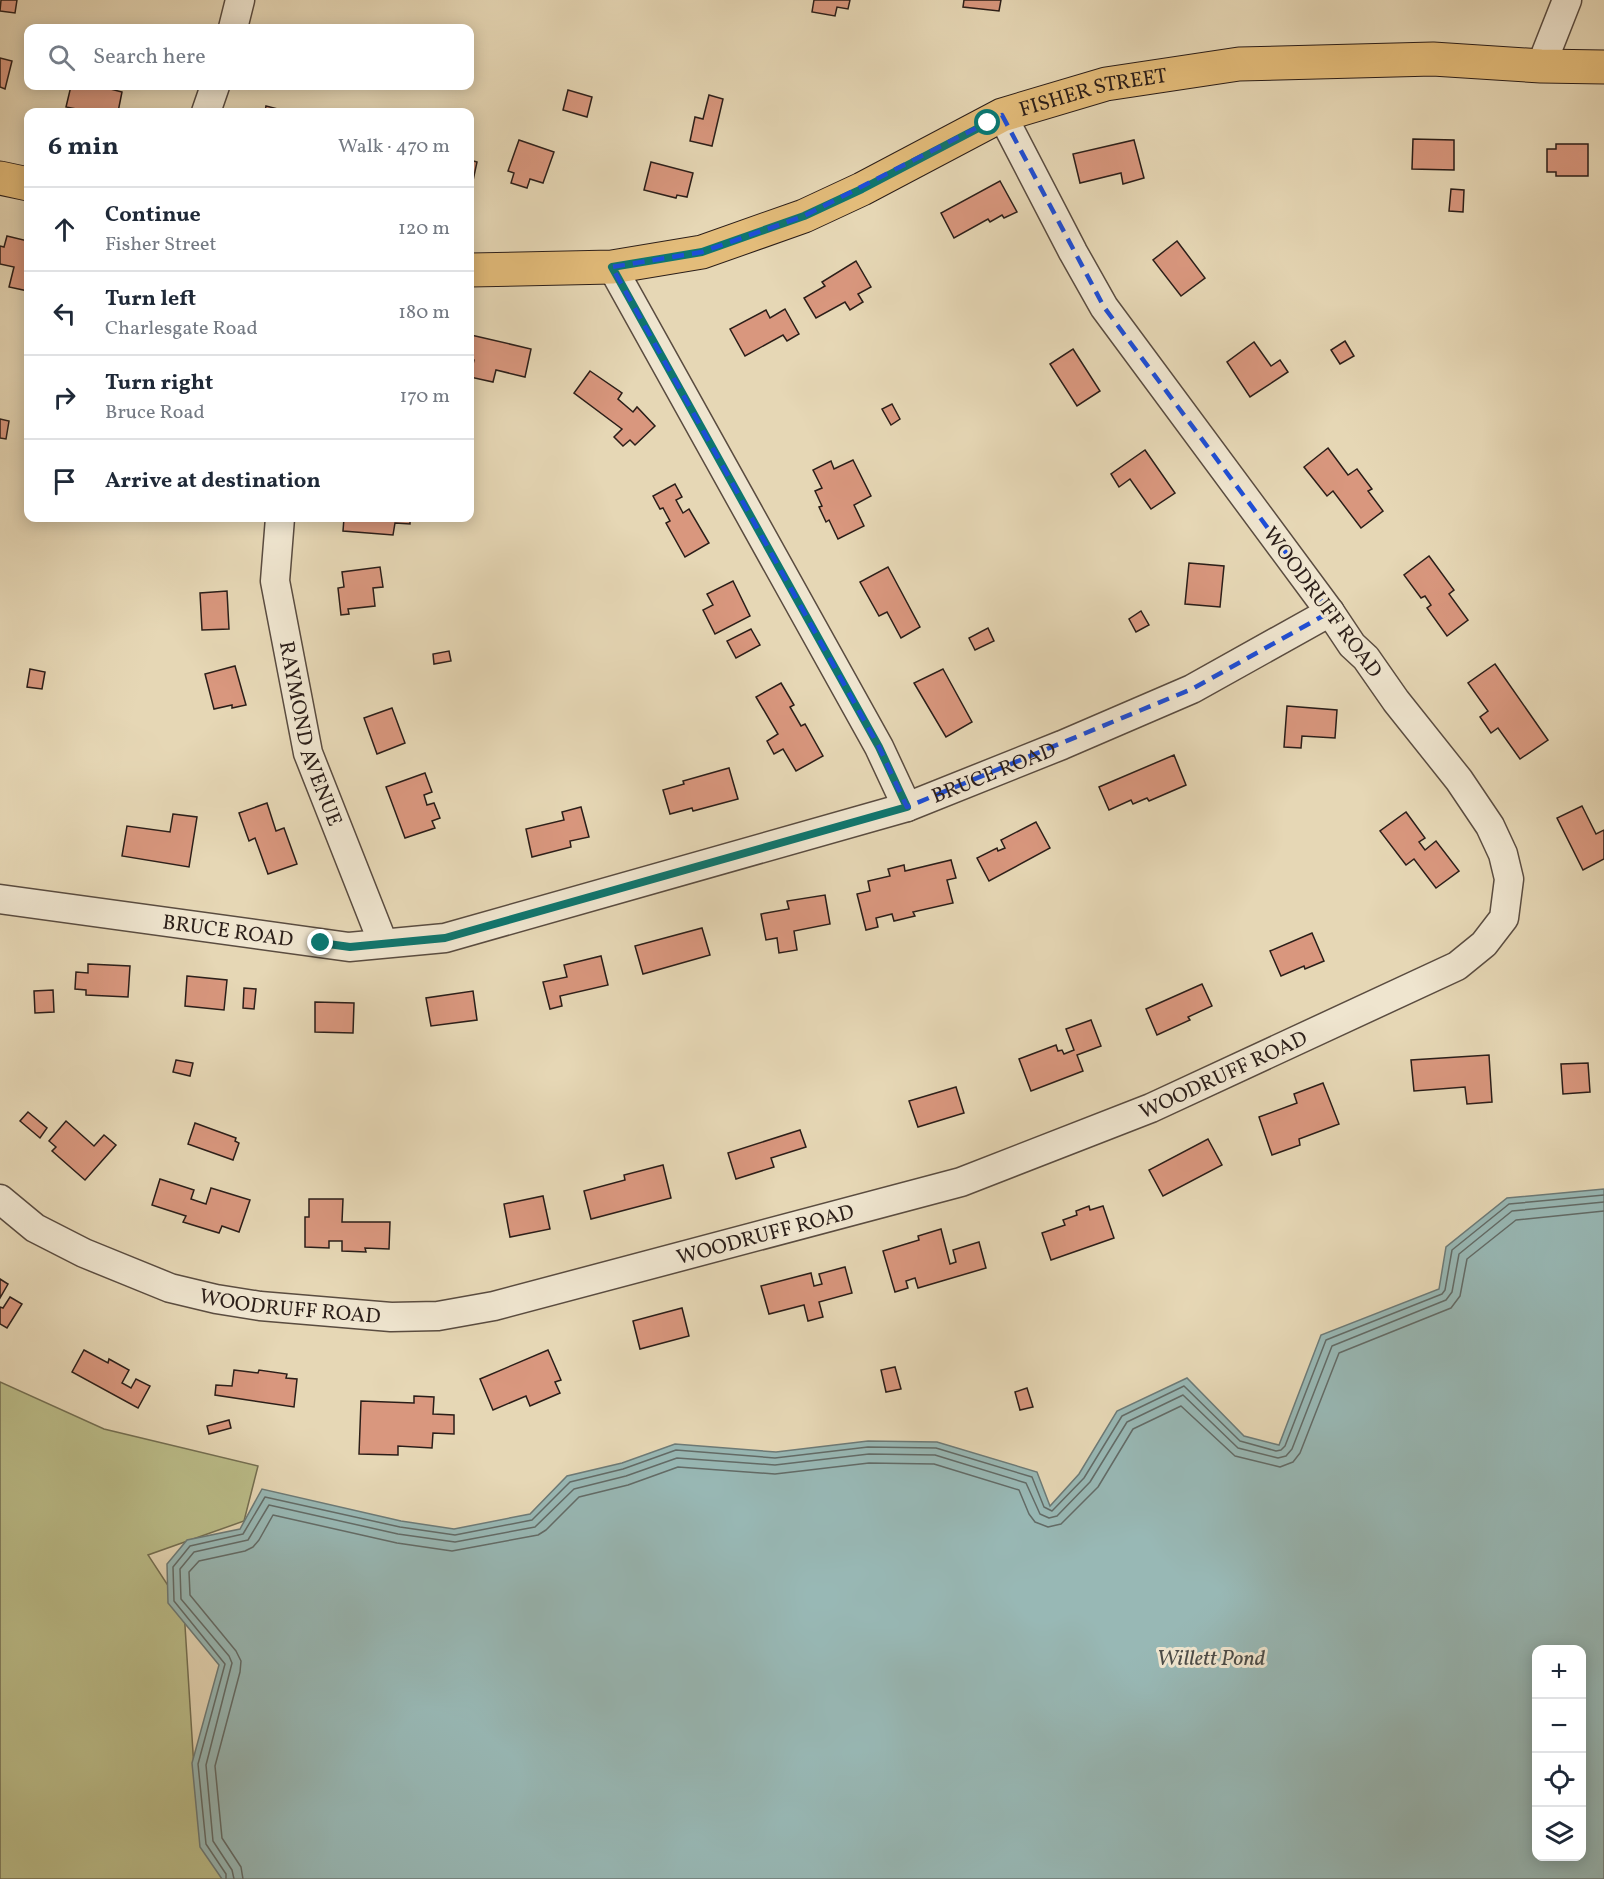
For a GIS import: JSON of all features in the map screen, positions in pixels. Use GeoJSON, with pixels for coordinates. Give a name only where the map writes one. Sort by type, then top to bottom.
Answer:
{"type":"FeatureCollection","features":[{"type":"Feature","properties":{"kind":"main road","name":"FISHER STREET"},"geometry":{"type":"LineString","coordinates":[[474,270],[612,267],[702,252],[804,216],[862,189],[1002,116],[1106,84],[1239,64],[1433,59],[1541,66],[1604,67]]}},
{"type":"Feature","properties":{"kind":"main road"},"geometry":{"type":"LineString","coordinates":[[0,178],[24,183]]}},
{"type":"Feature","properties":{"kind":"street"},"geometry":{"type":"LineString","coordinates":[[234,24],[240,0]]}},
{"type":"Feature","properties":{"kind":"street"},"geometry":{"type":"LineString","coordinates":[[1541,66],[1567,0]]}},
{"type":"Feature","properties":{"kind":"street"},"geometry":{"type":"LineString","coordinates":[[207,108],[213,90]]}},
{"type":"Feature","properties":{"kind":"street","name":"WOODRUFF ROAD"},"geometry":{"type":"LineString","coordinates":[[0,1199],[35,1228],[84,1253],[170,1288],[260,1306],[391,1317],[438,1316],[494,1306],[961,1182],[1151,1108],[1457,966],[1484,944],[1504,918],[1509,879],[1503,854],[1490,826],[1459,780],[1396,702],[1366,658],[1352,645],[1104,307],[1002,116]]}},
{"type":"Feature","properties":{"kind":"street"},"geometry":{"type":"LineString","coordinates":[[612,267],[879,747],[907,807]]}},
{"type":"Feature","properties":{"kind":"street","name":"RAYMOND AVENUE"},"geometry":{"type":"LineString","coordinates":[[280,522],[274,580],[308,753],[383,944]]}},
{"type":"Feature","properties":{"kind":"street","name":"BRUCE ROAD"},"geometry":{"type":"LineString","coordinates":[[0,899],[350,947],[445,938],[907,807],[1062,745],[1192,688],[1330,612]]}},
{"type":"Feature","properties":{"kind":"highlighted area"},"geometry":{"type":"Polygon","coordinates":[[[1002,115],[1104,307],[1330,612],[1192,689],[907,807],[879,747],[612,267],[702,252],[804,216],[1002,115]]]}},
{"type":"Feature","properties":{"kind":"green space"},"geometry":{"type":"Polygon","coordinates":[[[0,1382],[104,1429],[258,1466],[244,1521],[148,1555],[184,1610],[195,1784],[238,1879],[0,1879],[0,1382]]]}},
{"type":"Feature","properties":{"kind":"water","name":"Willett Pond"},"geometry":{"type":"Polygon","coordinates":[[[1604,1189],[1604,1879],[222,1879],[200,1847],[192,1763],[219,1665],[168,1603],[167,1564],[187,1540],[240,1529],[262,1489],[401,1521],[454,1529],[530,1514],[567,1476],[622,1463],[675,1444],[776,1452],[868,1441],[937,1442],[1037,1472],[1050,1506],[1079,1474],[1117,1411],[1187,1378],[1244,1436],[1279,1445],[1321,1335],[1439,1289],[1446,1247],[1507,1198],[1604,1189]]]}},
{"type":"Feature","properties":{"kind":"building"},"geometry":{"type":"Polygon","coordinates":[[[1,0],[17,0],[15,13],[0,11],[1,0]]]}},
{"type":"Feature","properties":{"kind":"building"},"geometry":{"type":"Polygon","coordinates":[[[814,0],[850,0],[848,9],[837,7],[835,16],[812,12],[814,0]]]}},
{"type":"Feature","properties":{"kind":"building"},"geometry":{"type":"Polygon","coordinates":[[[964,0],[1001,0],[999,11],[963,7],[964,0]]]}},
{"type":"Feature","properties":{"kind":"building"},"geometry":{"type":"Polygon","coordinates":[[[0,58],[12,61],[5,89],[0,87],[0,58]]]}},
{"type":"Feature","properties":{"kind":"building"},"geometry":{"type":"Polygon","coordinates":[[[70,90],[122,92],[119,108],[66,107],[70,90]]]}},
{"type":"Feature","properties":{"kind":"building"},"geometry":{"type":"Polygon","coordinates":[[[568,90],[592,97],[587,117],[563,110],[568,90]]]}},
{"type":"Feature","properties":{"kind":"building"},"geometry":{"type":"Polygon","coordinates":[[[709,95],[723,99],[712,146],[690,141],[695,117],[703,119],[709,95]]]}},
{"type":"Feature","properties":{"kind":"building"},"geometry":{"type":"Polygon","coordinates":[[[1413,139],[1454,140],[1454,170],[1412,169],[1413,139]]]}},
{"type":"Feature","properties":{"kind":"building"},"geometry":{"type":"Polygon","coordinates":[[[519,140],[554,152],[543,183],[530,179],[527,188],[511,183],[514,173],[508,171],[519,140]]]}},
{"type":"Feature","properties":{"kind":"building"},"geometry":{"type":"Polygon","coordinates":[[[1134,140],[1144,178],[1123,184],[1121,173],[1080,183],[1073,154],[1134,140]]]}},
{"type":"Feature","properties":{"kind":"building"},"geometry":{"type":"Polygon","coordinates":[[[1556,144],[1588,144],[1588,176],[1556,176],[1556,172],[1547,172],[1547,149],[1556,149],[1556,144]]]}},
{"type":"Feature","properties":{"kind":"building"},"geometry":{"type":"Polygon","coordinates":[[[651,162],[693,173],[687,197],[677,195],[676,198],[644,190],[651,162]]]}},
{"type":"Feature","properties":{"kind":"building"},"geometry":{"type":"Polygon","coordinates":[[[1000,181],[1017,212],[1004,218],[1002,215],[990,222],[988,219],[954,238],[941,213],[1000,181]]]}},
{"type":"Feature","properties":{"kind":"building"},"geometry":{"type":"Polygon","coordinates":[[[1451,189],[1464,190],[1463,212],[1449,211],[1451,189]]]}},
{"type":"Feature","properties":{"kind":"building"},"geometry":{"type":"Polygon","coordinates":[[[7,236],[24,240],[24,290],[9,287],[14,267],[0,264],[0,246],[4,247],[7,236]]]}},
{"type":"Feature","properties":{"kind":"building"},"geometry":{"type":"Polygon","coordinates":[[[1177,241],[1205,278],[1181,296],[1153,260],[1177,241]]]}},
{"type":"Feature","properties":{"kind":"building"},"geometry":{"type":"Polygon","coordinates":[[[856,261],[871,287],[858,294],[863,302],[850,310],[845,302],[816,318],[804,298],[825,286],[822,282],[856,261]]]}},
{"type":"Feature","properties":{"kind":"building"},"geometry":{"type":"Polygon","coordinates":[[[785,309],[799,334],[787,341],[783,335],[745,356],[730,329],[766,310],[770,318],[785,309]]]}},
{"type":"Feature","properties":{"kind":"building"},"geometry":{"type":"Polygon","coordinates":[[[474,336],[531,349],[525,377],[496,370],[493,382],[474,378],[474,336]]]}},
{"type":"Feature","properties":{"kind":"building"},"geometry":{"type":"Polygon","coordinates":[[[1345,341],[1354,356],[1340,364],[1331,350],[1345,341]]]}},
{"type":"Feature","properties":{"kind":"building"},"geometry":{"type":"Polygon","coordinates":[[[1254,342],[1271,366],[1280,360],[1288,372],[1250,397],[1227,362],[1254,342]]]}},
{"type":"Feature","properties":{"kind":"building"},"geometry":{"type":"Polygon","coordinates":[[[1073,349],[1100,391],[1077,406],[1050,364],[1073,349]]]}},
{"type":"Feature","properties":{"kind":"building"},"geometry":{"type":"Polygon","coordinates":[[[590,371],[622,393],[618,399],[633,412],[637,407],[655,426],[635,445],[630,440],[623,446],[614,437],[622,429],[574,393],[590,371]]]}},
{"type":"Feature","properties":{"kind":"building"},"geometry":{"type":"Polygon","coordinates":[[[892,404],[900,419],[891,425],[882,409],[892,404]]]}},
{"type":"Feature","properties":{"kind":"building"},"geometry":{"type":"Polygon","coordinates":[[[0,419],[9,421],[6,439],[0,438],[0,419]]]}},
{"type":"Feature","properties":{"kind":"building"},"geometry":{"type":"Polygon","coordinates":[[[1328,448],[1348,475],[1357,469],[1372,489],[1368,491],[1383,511],[1361,528],[1333,491],[1327,496],[1304,467],[1328,448]]]}},
{"type":"Feature","properties":{"kind":"building"},"geometry":{"type":"Polygon","coordinates":[[[1145,450],[1175,493],[1151,509],[1130,479],[1119,487],[1111,474],[1145,450]]]}},
{"type":"Feature","properties":{"kind":"building"},"geometry":{"type":"Polygon","coordinates":[[[853,460],[871,496],[854,505],[864,526],[838,539],[829,520],[826,522],[819,507],[822,506],[815,491],[822,488],[813,470],[831,461],[834,469],[853,460]]]}},
{"type":"Feature","properties":{"kind":"building"},"geometry":{"type":"Polygon","coordinates":[[[675,484],[682,497],[676,500],[683,513],[689,509],[709,543],[685,557],[666,523],[670,521],[653,496],[675,484]]]}},
{"type":"Feature","properties":{"kind":"building"},"geometry":{"type":"Polygon","coordinates":[[[344,522],[410,522],[410,524],[395,523],[393,535],[343,531],[344,522]]]}},
{"type":"Feature","properties":{"kind":"building"},"geometry":{"type":"Polygon","coordinates":[[[1429,556],[1454,590],[1449,594],[1468,620],[1447,636],[1427,608],[1431,605],[1425,596],[1421,598],[1404,575],[1429,556]]]}},
{"type":"Feature","properties":{"kind":"building"},"geometry":{"type":"Polygon","coordinates":[[[1189,563],[1224,566],[1220,607],[1185,604],[1189,563]]]}},
{"type":"Feature","properties":{"kind":"building"},"geometry":{"type":"Polygon","coordinates":[[[380,567],[383,587],[373,588],[375,606],[348,609],[349,614],[341,615],[338,588],[344,587],[342,572],[380,567]]]}},
{"type":"Feature","properties":{"kind":"building"},"geometry":{"type":"Polygon","coordinates":[[[888,567],[920,627],[901,638],[887,612],[879,616],[860,582],[888,567]]]}},
{"type":"Feature","properties":{"kind":"building"},"geometry":{"type":"Polygon","coordinates":[[[733,581],[750,616],[715,634],[703,610],[713,605],[707,594],[733,581]]]}},
{"type":"Feature","properties":{"kind":"building"},"geometry":{"type":"Polygon","coordinates":[[[227,591],[229,629],[202,630],[200,593],[227,591]]]}},
{"type":"Feature","properties":{"kind":"building"},"geometry":{"type":"Polygon","coordinates":[[[1141,611],[1149,625],[1136,632],[1129,619],[1141,611]]]}},
{"type":"Feature","properties":{"kind":"building"},"geometry":{"type":"Polygon","coordinates":[[[988,628],[994,641],[975,650],[969,638],[988,628]]]}},
{"type":"Feature","properties":{"kind":"building"},"geometry":{"type":"Polygon","coordinates":[[[751,629],[760,645],[736,658],[727,641],[751,629]]]}},
{"type":"Feature","properties":{"kind":"building"},"geometry":{"type":"Polygon","coordinates":[[[449,651],[451,661],[434,664],[433,654],[449,651]]]}},
{"type":"Feature","properties":{"kind":"building"},"geometry":{"type":"Polygon","coordinates":[[[1495,664],[1548,740],[1520,759],[1498,728],[1491,733],[1480,717],[1488,711],[1468,683],[1495,664]]]}},
{"type":"Feature","properties":{"kind":"building"},"geometry":{"type":"Polygon","coordinates":[[[235,666],[246,705],[214,709],[205,674],[235,666]]]}},
{"type":"Feature","properties":{"kind":"building"},"geometry":{"type":"Polygon","coordinates":[[[30,669],[45,672],[42,689],[27,687],[30,669]]]}},
{"type":"Feature","properties":{"kind":"building"},"geometry":{"type":"Polygon","coordinates":[[[943,669],[972,722],[946,737],[914,683],[943,669]]]}},
{"type":"Feature","properties":{"kind":"building"},"geometry":{"type":"Polygon","coordinates":[[[781,683],[794,705],[790,707],[801,726],[805,724],[823,756],[796,771],[783,749],[774,754],[767,741],[778,734],[756,697],[781,683]]]}},
{"type":"Feature","properties":{"kind":"building"},"geometry":{"type":"Polygon","coordinates":[[[1287,706],[1337,710],[1335,738],[1302,736],[1301,748],[1284,747],[1287,706]]]}},
{"type":"Feature","properties":{"kind":"building"},"geometry":{"type":"Polygon","coordinates":[[[392,708],[405,743],[377,754],[364,718],[392,708]]]}},
{"type":"Feature","properties":{"kind":"building"},"geometry":{"type":"Polygon","coordinates":[[[1174,755],[1186,785],[1149,801],[1147,798],[1133,804],[1131,800],[1109,810],[1099,787],[1174,755]]]}},
{"type":"Feature","properties":{"kind":"building"},"geometry":{"type":"Polygon","coordinates":[[[729,768],[738,799],[693,811],[692,808],[670,814],[663,790],[684,784],[683,781],[729,768]]]}},
{"type":"Feature","properties":{"kind":"building"},"geometry":{"type":"Polygon","coordinates":[[[425,773],[432,792],[424,795],[427,805],[434,803],[440,818],[432,821],[435,828],[405,838],[386,787],[425,773]]]}},
{"type":"Feature","properties":{"kind":"building"},"geometry":{"type":"Polygon","coordinates":[[[267,803],[276,831],[284,828],[297,864],[268,874],[255,838],[249,841],[239,813],[267,803]]]}},
{"type":"Feature","properties":{"kind":"building"},"geometry":{"type":"Polygon","coordinates":[[[1582,806],[1596,834],[1604,830],[1604,859],[1583,870],[1557,818],[1582,806]]]}},
{"type":"Feature","properties":{"kind":"building"},"geometry":{"type":"Polygon","coordinates":[[[581,807],[589,837],[570,841],[571,847],[532,857],[526,829],[564,820],[562,812],[581,807]]]}},
{"type":"Feature","properties":{"kind":"building"},"geometry":{"type":"Polygon","coordinates":[[[1406,812],[1425,838],[1419,842],[1425,850],[1436,841],[1459,871],[1436,888],[1414,859],[1406,865],[1380,831],[1406,812]]]}},
{"type":"Feature","properties":{"kind":"building"},"geometry":{"type":"Polygon","coordinates":[[[173,814],[197,817],[189,867],[122,856],[127,826],[170,832],[173,814]]]}},
{"type":"Feature","properties":{"kind":"building"},"geometry":{"type":"Polygon","coordinates":[[[1036,822],[1050,848],[989,881],[977,858],[997,848],[998,851],[1005,848],[1001,840],[1036,822]]]}},
{"type":"Feature","properties":{"kind":"building"},"geometry":{"type":"Polygon","coordinates":[[[951,860],[956,878],[947,880],[953,903],[913,912],[915,916],[894,921],[892,914],[876,918],[878,927],[866,930],[857,894],[870,891],[868,881],[890,876],[888,869],[904,865],[905,871],[951,860]]]}},
{"type":"Feature","properties":{"kind":"building"},"geometry":{"type":"Polygon","coordinates":[[[825,895],[830,924],[794,931],[797,950],[779,953],[777,938],[766,940],[761,914],[789,909],[787,901],[825,895]]]}},
{"type":"Feature","properties":{"kind":"building"},"geometry":{"type":"Polygon","coordinates":[[[702,928],[710,955],[643,974],[635,946],[702,928]]]}},
{"type":"Feature","properties":{"kind":"building"},"geometry":{"type":"Polygon","coordinates":[[[1312,933],[1324,961],[1305,969],[1304,966],[1281,976],[1270,951],[1312,933]]]}},
{"type":"Feature","properties":{"kind":"building"},"geometry":{"type":"Polygon","coordinates":[[[601,956],[608,985],[560,996],[562,1006],[550,1009],[543,982],[567,977],[564,965],[601,956]]]}},
{"type":"Feature","properties":{"kind":"building"},"geometry":{"type":"Polygon","coordinates":[[[88,964],[130,966],[128,997],[86,995],[86,990],[75,989],[76,972],[88,973],[88,964]]]}},
{"type":"Feature","properties":{"kind":"building"},"geometry":{"type":"Polygon","coordinates":[[[187,976],[227,980],[224,1010],[185,1006],[187,976]]]}},
{"type":"Feature","properties":{"kind":"building"},"geometry":{"type":"Polygon","coordinates":[[[1202,984],[1212,1006],[1188,1017],[1190,1020],[1157,1035],[1146,1009],[1202,984]]]}},
{"type":"Feature","properties":{"kind":"building"},"geometry":{"type":"Polygon","coordinates":[[[244,988],[256,989],[254,1009],[243,1008],[244,988]]]}},
{"type":"Feature","properties":{"kind":"building"},"geometry":{"type":"Polygon","coordinates":[[[53,990],[54,1012],[35,1013],[34,991],[53,990]]]}},
{"type":"Feature","properties":{"kind":"building"},"geometry":{"type":"Polygon","coordinates":[[[473,991],[477,1020],[431,1026],[426,998],[473,991]]]}},
{"type":"Feature","properties":{"kind":"building"},"geometry":{"type":"Polygon","coordinates":[[[315,1002],[354,1003],[353,1033],[315,1032],[315,1002]]]}},
{"type":"Feature","properties":{"kind":"building"},"geometry":{"type":"Polygon","coordinates":[[[1091,1020],[1101,1046],[1077,1055],[1083,1071],[1031,1091],[1019,1059],[1056,1045],[1058,1051],[1062,1050],[1064,1054],[1074,1050],[1066,1029],[1091,1020]]]}},
{"type":"Feature","properties":{"kind":"building"},"geometry":{"type":"Polygon","coordinates":[[[1489,1055],[1492,1102],[1467,1104],[1465,1087],[1414,1091],[1411,1060],[1489,1055]]]}},
{"type":"Feature","properties":{"kind":"building"},"geometry":{"type":"Polygon","coordinates":[[[176,1060],[193,1063],[190,1076],[173,1072],[176,1060]]]}},
{"type":"Feature","properties":{"kind":"building"},"geometry":{"type":"Polygon","coordinates":[[[1588,1063],[1590,1092],[1563,1094],[1561,1064],[1588,1063]]]}},
{"type":"Feature","properties":{"kind":"building"},"geometry":{"type":"Polygon","coordinates":[[[1323,1083],[1339,1124],[1299,1139],[1300,1145],[1272,1155],[1259,1117],[1297,1103],[1294,1094],[1323,1083]]]}},
{"type":"Feature","properties":{"kind":"building"},"geometry":{"type":"Polygon","coordinates":[[[956,1087],[964,1113],[918,1127],[909,1101],[956,1087]]]}},
{"type":"Feature","properties":{"kind":"building"},"geometry":{"type":"Polygon","coordinates":[[[28,1112],[47,1128],[40,1138],[20,1121],[28,1112]]]}},
{"type":"Feature","properties":{"kind":"building"},"geometry":{"type":"Polygon","coordinates":[[[66,1121],[94,1146],[104,1135],[116,1145],[85,1180],[52,1151],[56,1147],[49,1141],[66,1121]]]}},
{"type":"Feature","properties":{"kind":"building"},"geometry":{"type":"Polygon","coordinates":[[[195,1123],[236,1138],[235,1141],[239,1143],[233,1160],[188,1144],[195,1123]]]}},
{"type":"Feature","properties":{"kind":"building"},"geometry":{"type":"Polygon","coordinates":[[[800,1130],[806,1147],[771,1158],[774,1167],[736,1179],[728,1153],[800,1130]]]}},
{"type":"Feature","properties":{"kind":"building"},"geometry":{"type":"Polygon","coordinates":[[[1208,1139],[1222,1165],[1163,1196],[1149,1170],[1208,1139]]]}},
{"type":"Feature","properties":{"kind":"building"},"geometry":{"type":"Polygon","coordinates":[[[663,1165],[671,1198],[591,1219],[584,1191],[625,1180],[624,1175],[663,1165]]]}},
{"type":"Feature","properties":{"kind":"building"},"geometry":{"type":"Polygon","coordinates":[[[160,1179],[194,1190],[191,1199],[206,1204],[211,1188],[250,1200],[239,1232],[222,1226],[219,1233],[183,1222],[186,1216],[152,1205],[160,1179]]]}},
{"type":"Feature","properties":{"kind":"building"},"geometry":{"type":"Polygon","coordinates":[[[543,1196],[550,1229],[510,1237],[504,1204],[543,1196]]]}},
{"type":"Feature","properties":{"kind":"building"},"geometry":{"type":"Polygon","coordinates":[[[309,1199],[343,1199],[342,1222],[390,1222],[389,1249],[365,1248],[366,1252],[342,1251],[342,1241],[329,1241],[329,1248],[305,1247],[305,1217],[309,1217],[309,1199]]]}},
{"type":"Feature","properties":{"kind":"building"},"geometry":{"type":"Polygon","coordinates":[[[1089,1206],[1090,1210],[1103,1206],[1114,1238],[1051,1260],[1042,1233],[1065,1225],[1063,1220],[1077,1215],[1076,1211],[1089,1206]]]}},
{"type":"Feature","properties":{"kind":"building"},"geometry":{"type":"Polygon","coordinates":[[[941,1229],[950,1264],[956,1262],[953,1250],[979,1242],[986,1268],[918,1288],[915,1278],[906,1281],[908,1288],[895,1292],[883,1251],[919,1240],[918,1236],[941,1229]]]}},
{"type":"Feature","properties":{"kind":"building"},"geometry":{"type":"Polygon","coordinates":[[[845,1267],[852,1293],[819,1302],[823,1317],[808,1321],[804,1305],[769,1314],[761,1286],[811,1273],[814,1286],[822,1284],[819,1274],[845,1267]]]}},
{"type":"Feature","properties":{"kind":"building"},"geometry":{"type":"Polygon","coordinates":[[[0,1279],[8,1284],[0,1298],[0,1279]]]}},
{"type":"Feature","properties":{"kind":"building"},"geometry":{"type":"Polygon","coordinates":[[[10,1297],[22,1304],[7,1328],[0,1324],[0,1307],[3,1308],[10,1297]]]}},
{"type":"Feature","properties":{"kind":"building"},"geometry":{"type":"Polygon","coordinates":[[[682,1308],[689,1336],[640,1349],[633,1321],[682,1308]]]}},
{"type":"Feature","properties":{"kind":"building"},"geometry":{"type":"Polygon","coordinates":[[[84,1350],[108,1363],[109,1359],[129,1370],[122,1383],[131,1388],[136,1379],[150,1386],[138,1408],[72,1372],[84,1350]]]}},
{"type":"Feature","properties":{"kind":"building"},"geometry":{"type":"Polygon","coordinates":[[[548,1350],[561,1380],[555,1382],[560,1393],[530,1406],[526,1396],[493,1410],[480,1379],[548,1350]]]}},
{"type":"Feature","properties":{"kind":"building"},"geometry":{"type":"Polygon","coordinates":[[[895,1367],[901,1389],[886,1392],[881,1370],[895,1367]]]}},
{"type":"Feature","properties":{"kind":"building"},"geometry":{"type":"Polygon","coordinates":[[[234,1370],[258,1373],[259,1370],[287,1374],[286,1378],[297,1379],[294,1407],[215,1395],[216,1385],[232,1386],[234,1370]]]}},
{"type":"Feature","properties":{"kind":"building"},"geometry":{"type":"Polygon","coordinates":[[[1027,1388],[1033,1407],[1020,1410],[1015,1392],[1027,1388]]]}},
{"type":"Feature","properties":{"kind":"building"},"geometry":{"type":"Polygon","coordinates":[[[414,1396],[434,1397],[433,1414],[454,1415],[454,1434],[433,1433],[432,1448],[398,1446],[398,1455],[359,1454],[361,1401],[414,1403],[414,1396]]]}},
{"type":"Feature","properties":{"kind":"building"},"geometry":{"type":"Polygon","coordinates":[[[229,1420],[231,1428],[209,1434],[207,1426],[229,1420]]]}},
{"type":"Feature","properties":{"kind":"route"},"geometry":{"type":"LineString","coordinates":[[321,943],[350,947],[445,938],[907,807],[879,747],[612,267],[702,252],[804,216],[862,189],[988,123]]}}]}
